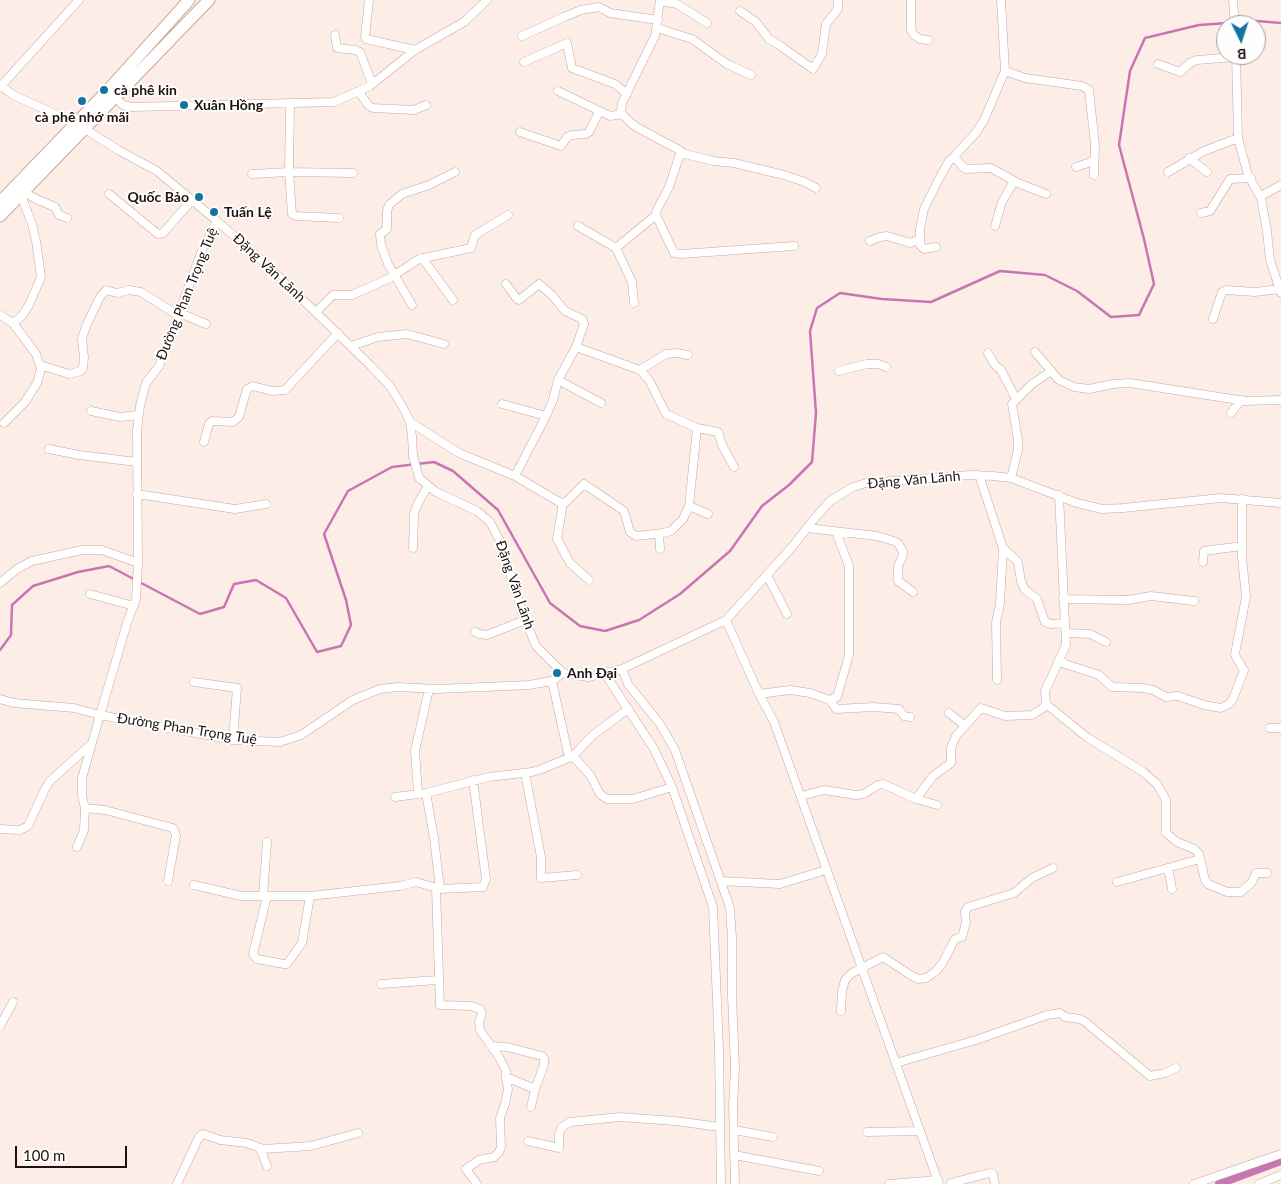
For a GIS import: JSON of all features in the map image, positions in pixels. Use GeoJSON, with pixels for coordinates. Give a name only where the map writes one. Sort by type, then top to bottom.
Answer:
{"type":"FeatureCollection","features":[{"type":"Feature","properties":{"kind":"highway"},"geometry":{"type":"LineString","coordinates":[[112,94],[189,0]]}},
{"type":"Feature","properties":{"kind":"highway"},"geometry":{"type":"LineString","coordinates":[[0,202],[80,127],[209,0]]}},
{"type":"Feature","properties":{"kind":"highway"},"geometry":{"type":"LineString","coordinates":[[0,216],[80,127]]}},
{"type":"Feature","properties":{"kind":"street"},"geometry":{"type":"LineString","coordinates":[[0,86],[79,0]]}},
{"type":"Feature","properties":{"kind":"street"},"geometry":{"type":"LineString","coordinates":[[369,0],[366,39],[360,52],[372,84]]}},
{"type":"Feature","properties":{"kind":"street"},"geometry":{"type":"LineString","coordinates":[[112,94],[123,104],[132,108],[334,102],[359,92],[372,84],[415,50],[464,22],[487,0]]}},
{"type":"Feature","properties":{"kind":"street"},"geometry":{"type":"LineString","coordinates":[[616,248],[656,215],[669,187],[680,153],[679,149],[638,128],[622,114],[622,103],[652,44],[660,0],[677,4],[707,23]]}},
{"type":"Feature","properties":{"kind":"street"},"geometry":{"type":"LineString","coordinates":[[740,12],[756,22],[769,39],[813,69],[822,54],[826,24],[839,6],[838,0]]}},
{"type":"Feature","properties":{"kind":"street"},"geometry":{"type":"LineString","coordinates":[[911,0],[910,30],[914,36],[928,40]]}},
{"type":"Feature","properties":{"kind":"street"},"geometry":{"type":"LineString","coordinates":[[936,247],[924,249],[920,245],[924,209],[930,194],[949,161],[956,156],[984,120],[1005,71],[1001,0]]}},
{"type":"Feature","properties":{"kind":"street"},"geometry":{"type":"LineString","coordinates":[[522,36],[581,10],[599,7],[610,13],[657,24],[692,39],[727,64],[751,76]]}},
{"type":"Feature","properties":{"kind":"street"},"geometry":{"type":"LineString","coordinates":[[336,35],[337,48],[360,52]]}},
{"type":"Feature","properties":{"kind":"street"},"geometry":{"type":"LineString","coordinates":[[366,39],[415,50]]}},
{"type":"Feature","properties":{"kind":"street"},"geometry":{"type":"LineString","coordinates":[[524,62],[567,43],[572,68],[615,84],[626,94]]}},
{"type":"Feature","properties":{"kind":"street"},"geometry":{"type":"LineString","coordinates":[[1158,64],[1180,72],[1190,63],[1197,60],[1216,58]]}},
{"type":"Feature","properties":{"kind":"street"},"geometry":{"type":"LineString","coordinates":[[1213,319],[1219,297],[1226,290],[1280,291],[1270,260],[1261,196],[1244,162],[1238,138],[1236,65]]}},
{"type":"Feature","properties":{"kind":"street"},"geometry":{"type":"LineString","coordinates":[[1005,71],[1025,78],[1082,86],[1089,90],[1095,145],[1094,175]]}},
{"type":"Feature","properties":{"kind":"street","name":"Đặng Văn Lãnh"},"geometry":{"type":"LineString","coordinates":[[0,86],[13,95],[80,127],[157,171],[217,221],[316,312],[390,386],[410,422],[413,456],[417,474],[436,492],[477,511],[490,522],[503,549],[536,646],[563,673],[588,677],[622,669],[726,620],[826,506],[836,497],[853,487],[866,483],[979,475],[1011,478],[1088,506],[1102,509],[1211,498],[1281,503]]}},
{"type":"Feature","properties":{"kind":"street"},"geometry":{"type":"LineString","coordinates":[[359,92],[369,106],[373,108],[414,110],[426,105]]}},
{"type":"Feature","properties":{"kind":"street"},"geometry":{"type":"LineString","coordinates":[[558,92],[610,116],[622,114]]}},
{"type":"Feature","properties":{"kind":"street"},"geometry":{"type":"LineString","coordinates":[[290,104],[289,172],[292,214],[296,216],[340,218]]}},
{"type":"Feature","properties":{"kind":"street"},"geometry":{"type":"LineString","coordinates":[[520,132],[561,146],[567,137],[589,132],[599,112]]}},
{"type":"Feature","properties":{"kind":"street"},"geometry":{"type":"LineString","coordinates":[[1168,172],[1189,158],[1238,138]]}},
{"type":"Feature","properties":{"kind":"street"},"geometry":{"type":"LineString","coordinates":[[680,153],[784,175],[816,188]]}},
{"type":"Feature","properties":{"kind":"street"},"geometry":{"type":"LineString","coordinates":[[956,156],[956,160],[966,169],[991,168],[1014,181],[1046,194]]}},
{"type":"Feature","properties":{"kind":"street"},"geometry":{"type":"LineString","coordinates":[[1189,158],[1207,172]]}},
{"type":"Feature","properties":{"kind":"street"},"geometry":{"type":"LineString","coordinates":[[1076,167],[1094,162]]}},
{"type":"Feature","properties":{"kind":"street"},"geometry":{"type":"LineString","coordinates":[[252,174],[289,172],[353,173]]}},
{"type":"Feature","properties":{"kind":"street"},"geometry":{"type":"LineString","coordinates":[[412,305],[384,254],[380,238],[380,234],[386,229],[386,216],[389,205],[402,194],[428,185],[455,172]]}},
{"type":"Feature","properties":{"kind":"street"},"geometry":{"type":"LineString","coordinates":[[1201,213],[1210,211],[1230,179],[1251,178]]}},
{"type":"Feature","properties":{"kind":"street"},"geometry":{"type":"LineString","coordinates":[[995,226],[1002,202],[1014,181]]}},
{"type":"Feature","properties":{"kind":"street"},"geometry":{"type":"LineString","coordinates":[[1261,196],[1281,185]]}},
{"type":"Feature","properties":{"kind":"street"},"geometry":{"type":"LineString","coordinates":[[22,193],[55,208],[59,215],[67,218]]}},
{"type":"Feature","properties":{"kind":"street"},"geometry":{"type":"LineString","coordinates":[[13,323],[22,316],[29,305],[41,277],[36,241],[22,193]]}},
{"type":"Feature","properties":{"kind":"street"},"geometry":{"type":"LineString","coordinates":[[108,194],[158,234],[163,233],[192,200]]}},
{"type":"Feature","properties":{"kind":"street"},"geometry":{"type":"LineString","coordinates":[[316,312],[333,295],[352,294],[395,275],[422,258],[471,248],[475,235],[508,215]]}},
{"type":"Feature","properties":{"kind":"street"},"geometry":{"type":"LineString","coordinates":[[656,215],[676,254],[794,246]]}},
{"type":"Feature","properties":{"kind":"street","name":"Đường Phan Trọng Tuệ"},"geometry":{"type":"LineString","coordinates":[[217,221],[203,248],[159,366],[146,383],[138,415],[138,563],[135,603],[127,623],[100,715],[233,740],[266,742],[285,740],[301,734],[353,700],[380,689],[397,687],[429,689],[529,685],[552,680],[563,673]]}},
{"type":"Feature","properties":{"kind":"street"},"geometry":{"type":"LineString","coordinates":[[578,226],[616,248],[632,282],[634,303]]}},
{"type":"Feature","properties":{"kind":"street"},"geometry":{"type":"LineString","coordinates":[[870,241],[887,236],[910,243],[920,239]]}},
{"type":"Feature","properties":{"kind":"street"},"geometry":{"type":"LineString","coordinates":[[422,258],[453,300]]}},
{"type":"Feature","properties":{"kind":"street"},"geometry":{"type":"LineString","coordinates":[[506,284],[519,300],[539,284],[566,311],[582,319],[584,328],[558,380],[553,400],[546,416],[515,476]]}},
{"type":"Feature","properties":{"kind":"street"},"geometry":{"type":"LineString","coordinates":[[40,365],[69,374],[81,371],[84,357],[82,340],[86,326],[100,296],[106,290],[117,294],[129,290],[141,292],[179,314],[206,324]]}},
{"type":"Feature","properties":{"kind":"street"},"geometry":{"type":"LineString","coordinates":[[0,315],[13,323],[36,354],[41,369],[31,394],[4,423]]}},
{"type":"Feature","properties":{"kind":"street"},"geometry":{"type":"LineString","coordinates":[[204,442],[209,424],[212,422],[233,422],[238,418],[247,388],[253,386],[272,391],[285,390],[338,333]]}},
{"type":"Feature","properties":{"kind":"street"},"geometry":{"type":"LineString","coordinates":[[351,346],[378,337],[406,334],[444,344]]}},
{"type":"Feature","properties":{"kind":"street"},"geometry":{"type":"LineString","coordinates":[[576,347],[640,370],[649,380],[666,414],[696,428],[718,432],[722,445],[734,467]]}},
{"type":"Feature","properties":{"kind":"street"},"geometry":{"type":"LineString","coordinates":[[1035,352],[1050,372],[1059,380],[1066,385],[1080,388],[1130,383],[1241,400],[1275,402],[1281,400]]}},
{"type":"Feature","properties":{"kind":"street"},"geometry":{"type":"LineString","coordinates":[[988,353],[995,365],[1001,370],[1016,399]]}},
{"type":"Feature","properties":{"kind":"street"},"geometry":{"type":"LineString","coordinates":[[640,370],[666,354],[688,355]]}},
{"type":"Feature","properties":{"kind":"street"},"geometry":{"type":"LineString","coordinates":[[839,371],[867,364],[878,364],[886,367]]}},
{"type":"Feature","properties":{"kind":"street"},"geometry":{"type":"LineString","coordinates":[[1011,478],[1018,450],[1012,404],[1032,384],[1050,372]]}},
{"type":"Feature","properties":{"kind":"street"},"geometry":{"type":"LineString","coordinates":[[558,380],[600,403]]}},
{"type":"Feature","properties":{"kind":"street"},"geometry":{"type":"LineString","coordinates":[[1231,413],[1241,400]]}},
{"type":"Feature","properties":{"kind":"street"},"geometry":{"type":"LineString","coordinates":[[502,404],[546,416]]}},
{"type":"Feature","properties":{"kind":"street"},"geometry":{"type":"LineString","coordinates":[[91,411],[120,417],[138,415]]}},
{"type":"Feature","properties":{"kind":"street"},"geometry":{"type":"LineString","coordinates":[[410,422],[459,453],[515,476],[563,503]]}},
{"type":"Feature","properties":{"kind":"street"},"geometry":{"type":"LineString","coordinates":[[589,580],[570,563],[557,538],[563,503],[584,484],[624,511],[630,532],[636,536],[671,531],[683,519],[689,506],[696,428]]}},
{"type":"Feature","properties":{"kind":"street"},"geometry":{"type":"LineString","coordinates":[[49,449],[79,455],[137,462]]}},
{"type":"Feature","properties":{"kind":"street"},"geometry":{"type":"LineString","coordinates":[[979,475],[1003,548],[1000,604],[996,622],[997,680]]}},
{"type":"Feature","properties":{"kind":"street"},"geometry":{"type":"LineString","coordinates":[[412,548],[414,514],[428,486]]}},
{"type":"Feature","properties":{"kind":"street"},"geometry":{"type":"LineString","coordinates":[[137,494],[235,509],[266,504]]}},
{"type":"Feature","properties":{"kind":"street"},"geometry":{"type":"LineString","coordinates":[[1059,496],[1066,645],[1045,691],[1046,704],[1088,738],[1142,771],[1157,784],[1166,800],[1166,833],[1177,842],[1194,849],[1200,859],[1205,880],[1208,884],[1232,894],[1241,892],[1246,888],[1256,874],[1267,873]]}},
{"type":"Feature","properties":{"kind":"street"},"geometry":{"type":"LineString","coordinates":[[1058,662],[1099,675],[1112,687],[1144,688],[1153,690],[1166,697],[1178,696],[1204,705],[1225,707],[1233,699],[1244,673],[1244,667],[1240,664],[1235,654],[1246,596],[1242,546],[1242,499]]}},
{"type":"Feature","properties":{"kind":"street"},"geometry":{"type":"LineString","coordinates":[[689,506],[708,514]]}},
{"type":"Feature","properties":{"kind":"street"},"geometry":{"type":"LineString","coordinates":[[807,528],[877,536],[898,543],[903,552],[898,566],[897,579],[913,592]]}},
{"type":"Feature","properties":{"kind":"street"},"geometry":{"type":"LineString","coordinates":[[830,700],[837,697],[850,655],[848,638],[850,606],[849,571],[846,557],[836,532]]}},
{"type":"Feature","properties":{"kind":"street"},"geometry":{"type":"LineString","coordinates":[[659,534],[660,549]]}},
{"type":"Feature","properties":{"kind":"street"},"geometry":{"type":"LineString","coordinates":[[1203,562],[1204,551],[1242,546]]}},
{"type":"Feature","properties":{"kind":"street"},"geometry":{"type":"LineString","coordinates":[[1003,548],[1018,562],[1021,581],[1025,590],[1037,599],[1045,622],[1051,624],[1065,623]]}},
{"type":"Feature","properties":{"kind":"street"},"geometry":{"type":"LineString","coordinates":[[0,583],[17,569],[32,561],[82,550],[102,550],[138,563]]}},
{"type":"Feature","properties":{"kind":"street"},"geometry":{"type":"LineString","coordinates":[[767,574],[786,614]]}},
{"type":"Feature","properties":{"kind":"street"},"geometry":{"type":"LineString","coordinates":[[90,594],[135,603]]}},
{"type":"Feature","properties":{"kind":"street"},"geometry":{"type":"LineString","coordinates":[[1063,599],[1121,600],[1151,596],[1194,601]]}},
{"type":"Feature","properties":{"kind":"street"},"geometry":{"type":"LineString","coordinates":[[475,632],[487,635],[526,620]]}},
{"type":"Feature","properties":{"kind":"street"},"geometry":{"type":"LineString","coordinates":[[726,620],[759,694],[774,722],[938,1182],[889,1184]]}},
{"type":"Feature","properties":{"kind":"street"},"geometry":{"type":"LineString","coordinates":[[1066,633],[1090,634],[1106,642]]}},
{"type":"Feature","properties":{"kind":"street"},"geometry":{"type":"LineString","coordinates":[[622,669],[628,684],[660,724],[675,750],[728,903],[732,938],[735,1184]]}},
{"type":"Feature","properties":{"kind":"street"},"geometry":{"type":"LineString","coordinates":[[605,674],[654,749],[672,787],[714,907],[721,1184]]}},
{"type":"Feature","properties":{"kind":"street"},"geometry":{"type":"LineString","coordinates":[[552,680],[571,757],[590,775],[600,794],[606,799],[633,799],[672,787]]}},
{"type":"Feature","properties":{"kind":"street"},"geometry":{"type":"LineString","coordinates":[[194,682],[237,688],[233,740]]}},
{"type":"Feature","properties":{"kind":"street"},"geometry":{"type":"LineString","coordinates":[[429,689],[416,751],[422,793],[437,854],[438,980],[440,1005],[471,1006],[480,1009],[482,1013],[479,1027],[504,1066],[508,1089],[500,1118],[501,1147],[499,1152],[494,1158],[479,1160],[466,1168],[477,1184]]}},
{"type":"Feature","properties":{"kind":"street"},"geometry":{"type":"LineString","coordinates":[[759,694],[790,690],[810,693],[830,700],[836,709],[874,707],[899,709],[904,716],[910,717]]}},
{"type":"Feature","properties":{"kind":"street"},"geometry":{"type":"LineString","coordinates":[[0,699],[14,703],[74,708],[100,715],[82,778],[82,796],[85,808],[84,830],[77,847]]}},
{"type":"Feature","properties":{"kind":"street"},"geometry":{"type":"LineString","coordinates":[[916,799],[933,776],[951,763],[953,744],[964,725],[981,708],[1005,716],[1032,715],[1046,704]]}},
{"type":"Feature","properties":{"kind":"street"},"geometry":{"type":"LineString","coordinates":[[395,798],[473,780],[542,769],[571,757],[593,735],[628,709]]}},
{"type":"Feature","properties":{"kind":"street"},"geometry":{"type":"LineString","coordinates":[[950,713],[964,725]]}},
{"type":"Feature","properties":{"kind":"street"},"geometry":{"type":"LineString","coordinates":[[1270,728],[1281,728]]}},
{"type":"Feature","properties":{"kind":"street"},"geometry":{"type":"LineString","coordinates":[[0,830],[20,830],[28,826],[50,781],[90,745]]}},
{"type":"Feature","properties":{"kind":"street"},"geometry":{"type":"LineString","coordinates":[[524,773],[540,857],[540,878],[577,875]]}},
{"type":"Feature","properties":{"kind":"street"},"geometry":{"type":"LineString","coordinates":[[194,886],[241,896],[310,896],[400,886],[416,882],[438,889],[483,887],[485,884],[480,827],[473,780]]}},
{"type":"Feature","properties":{"kind":"street"},"geometry":{"type":"LineString","coordinates":[[800,796],[824,790],[856,795],[864,794],[883,784],[916,799],[937,805]]}},
{"type":"Feature","properties":{"kind":"street"},"geometry":{"type":"LineString","coordinates":[[85,808],[105,810],[173,828],[176,835],[168,881]]}},
{"type":"Feature","properties":{"kind":"street"},"geometry":{"type":"LineString","coordinates":[[267,842],[265,896],[253,954],[257,959],[287,964],[302,944],[310,896]]}},
{"type":"Feature","properties":{"kind":"street"},"geometry":{"type":"LineString","coordinates":[[1117,882],[1200,859]]}},
{"type":"Feature","properties":{"kind":"street"},"geometry":{"type":"LineString","coordinates":[[841,1010],[842,991],[845,980],[852,973],[883,957],[912,976],[919,979],[926,978],[942,964],[955,940],[962,937],[966,923],[965,912],[968,907],[1014,893],[1032,878],[1053,868]]}},
{"type":"Feature","properties":{"kind":"street"},"geometry":{"type":"LineString","coordinates":[[1168,868],[1172,890]]}},
{"type":"Feature","properties":{"kind":"street"},"geometry":{"type":"LineString","coordinates":[[721,881],[780,884],[826,870]]}},
{"type":"Feature","properties":{"kind":"street"},"geometry":{"type":"LineString","coordinates":[[714,907],[728,903]]}},
{"type":"Feature","properties":{"kind":"street"},"geometry":{"type":"LineString","coordinates":[[381,984],[438,980]]}},
{"type":"Feature","properties":{"kind":"street"},"geometry":{"type":"LineString","coordinates":[[0,1026],[13,1002]]}},
{"type":"Feature","properties":{"kind":"street"},"geometry":{"type":"LineString","coordinates":[[896,1063],[976,1040],[1047,1015],[1060,1013],[1065,1018],[1084,1020],[1146,1074],[1155,1076],[1176,1068]]}},
{"type":"Feature","properties":{"kind":"street"},"geometry":{"type":"LineString","coordinates":[[491,1046],[507,1047],[542,1056],[544,1059],[544,1065],[535,1088],[531,1107]]}},
{"type":"Feature","properties":{"kind":"street"},"geometry":{"type":"LineString","coordinates":[[506,1077],[535,1088]]}},
{"type":"Feature","properties":{"kind":"street"},"geometry":{"type":"LineString","coordinates":[[528,1141],[559,1148],[559,1134],[562,1127],[570,1122],[620,1118],[674,1121],[720,1127]]}},
{"type":"Feature","properties":{"kind":"street"},"geometry":{"type":"LineString","coordinates":[[734,1130],[773,1137]]}},
{"type":"Feature","properties":{"kind":"street"},"geometry":{"type":"LineString","coordinates":[[867,1132],[920,1131]]}},
{"type":"Feature","properties":{"kind":"street"},"geometry":{"type":"LineString","coordinates":[[177,1184],[200,1135],[220,1140],[247,1143],[260,1148],[311,1146],[358,1133]]}},
{"type":"Feature","properties":{"kind":"street"},"geometry":{"type":"LineString","coordinates":[[260,1148],[267,1166]]}},
{"type":"Feature","properties":{"kind":"street"},"geometry":{"type":"LineString","coordinates":[[1194,1184],[1281,1154]]}},
{"type":"Feature","properties":{"kind":"street"},"geometry":{"type":"LineString","coordinates":[[734,1155],[819,1171]]}},
{"type":"Feature","properties":{"kind":"street"},"geometry":{"type":"LineString","coordinates":[[951,1183],[990,1173],[995,1184]]}},
{"type":"Feature","properties":{"kind":"street"},"geometry":{"type":"LineString","coordinates":[[1259,1184],[1281,1175]]}},
{"type":"Feature","properties":{"kind":"waterway"},"geometry":{"type":"LineString","coordinates":[[0,650],[11,635],[12,605],[33,586],[78,572],[109,566],[200,614],[224,607],[234,584],[256,580],[286,598],[317,652],[341,646],[351,625],[346,600],[324,534],[348,491],[392,467],[434,462],[453,471],[498,510],[550,603],[580,626],[605,631],[639,620],[680,594],[730,551],[762,506],[789,485],[812,462],[816,413],[810,331],[817,308],[840,293],[882,299],[931,302],[1000,271],[1045,275],[1077,291],[1111,317],[1139,315],[1154,284],[1119,145],[1130,71],[1145,38],[1199,25],[1257,21],[1281,23]]}},
{"type":"Feature","properties":{"kind":"waterway"},"geometry":{"type":"LineString","coordinates":[[1219,1184],[1281,1161]]}},
{"type":"Feature","properties":{"kind":"place","name":"cà phê kin"},"geometry":{"type":"Point","coordinates":[104,90]}},
{"type":"Feature","properties":{"kind":"place","name":"cà phê nhớ mãi"},"geometry":{"type":"Point","coordinates":[82,101]}},
{"type":"Feature","properties":{"kind":"place","name":"Xuân Hồng"},"geometry":{"type":"Point","coordinates":[184,105]}},
{"type":"Feature","properties":{"kind":"place","name":"Quốc Bảo"},"geometry":{"type":"Point","coordinates":[199,197]}},
{"type":"Feature","properties":{"kind":"place","name":"Tuấn Lệ"},"geometry":{"type":"Point","coordinates":[214,212]}},
{"type":"Feature","properties":{"kind":"place","name":"Anh Đại"},"geometry":{"type":"Point","coordinates":[557,673]}}]}
